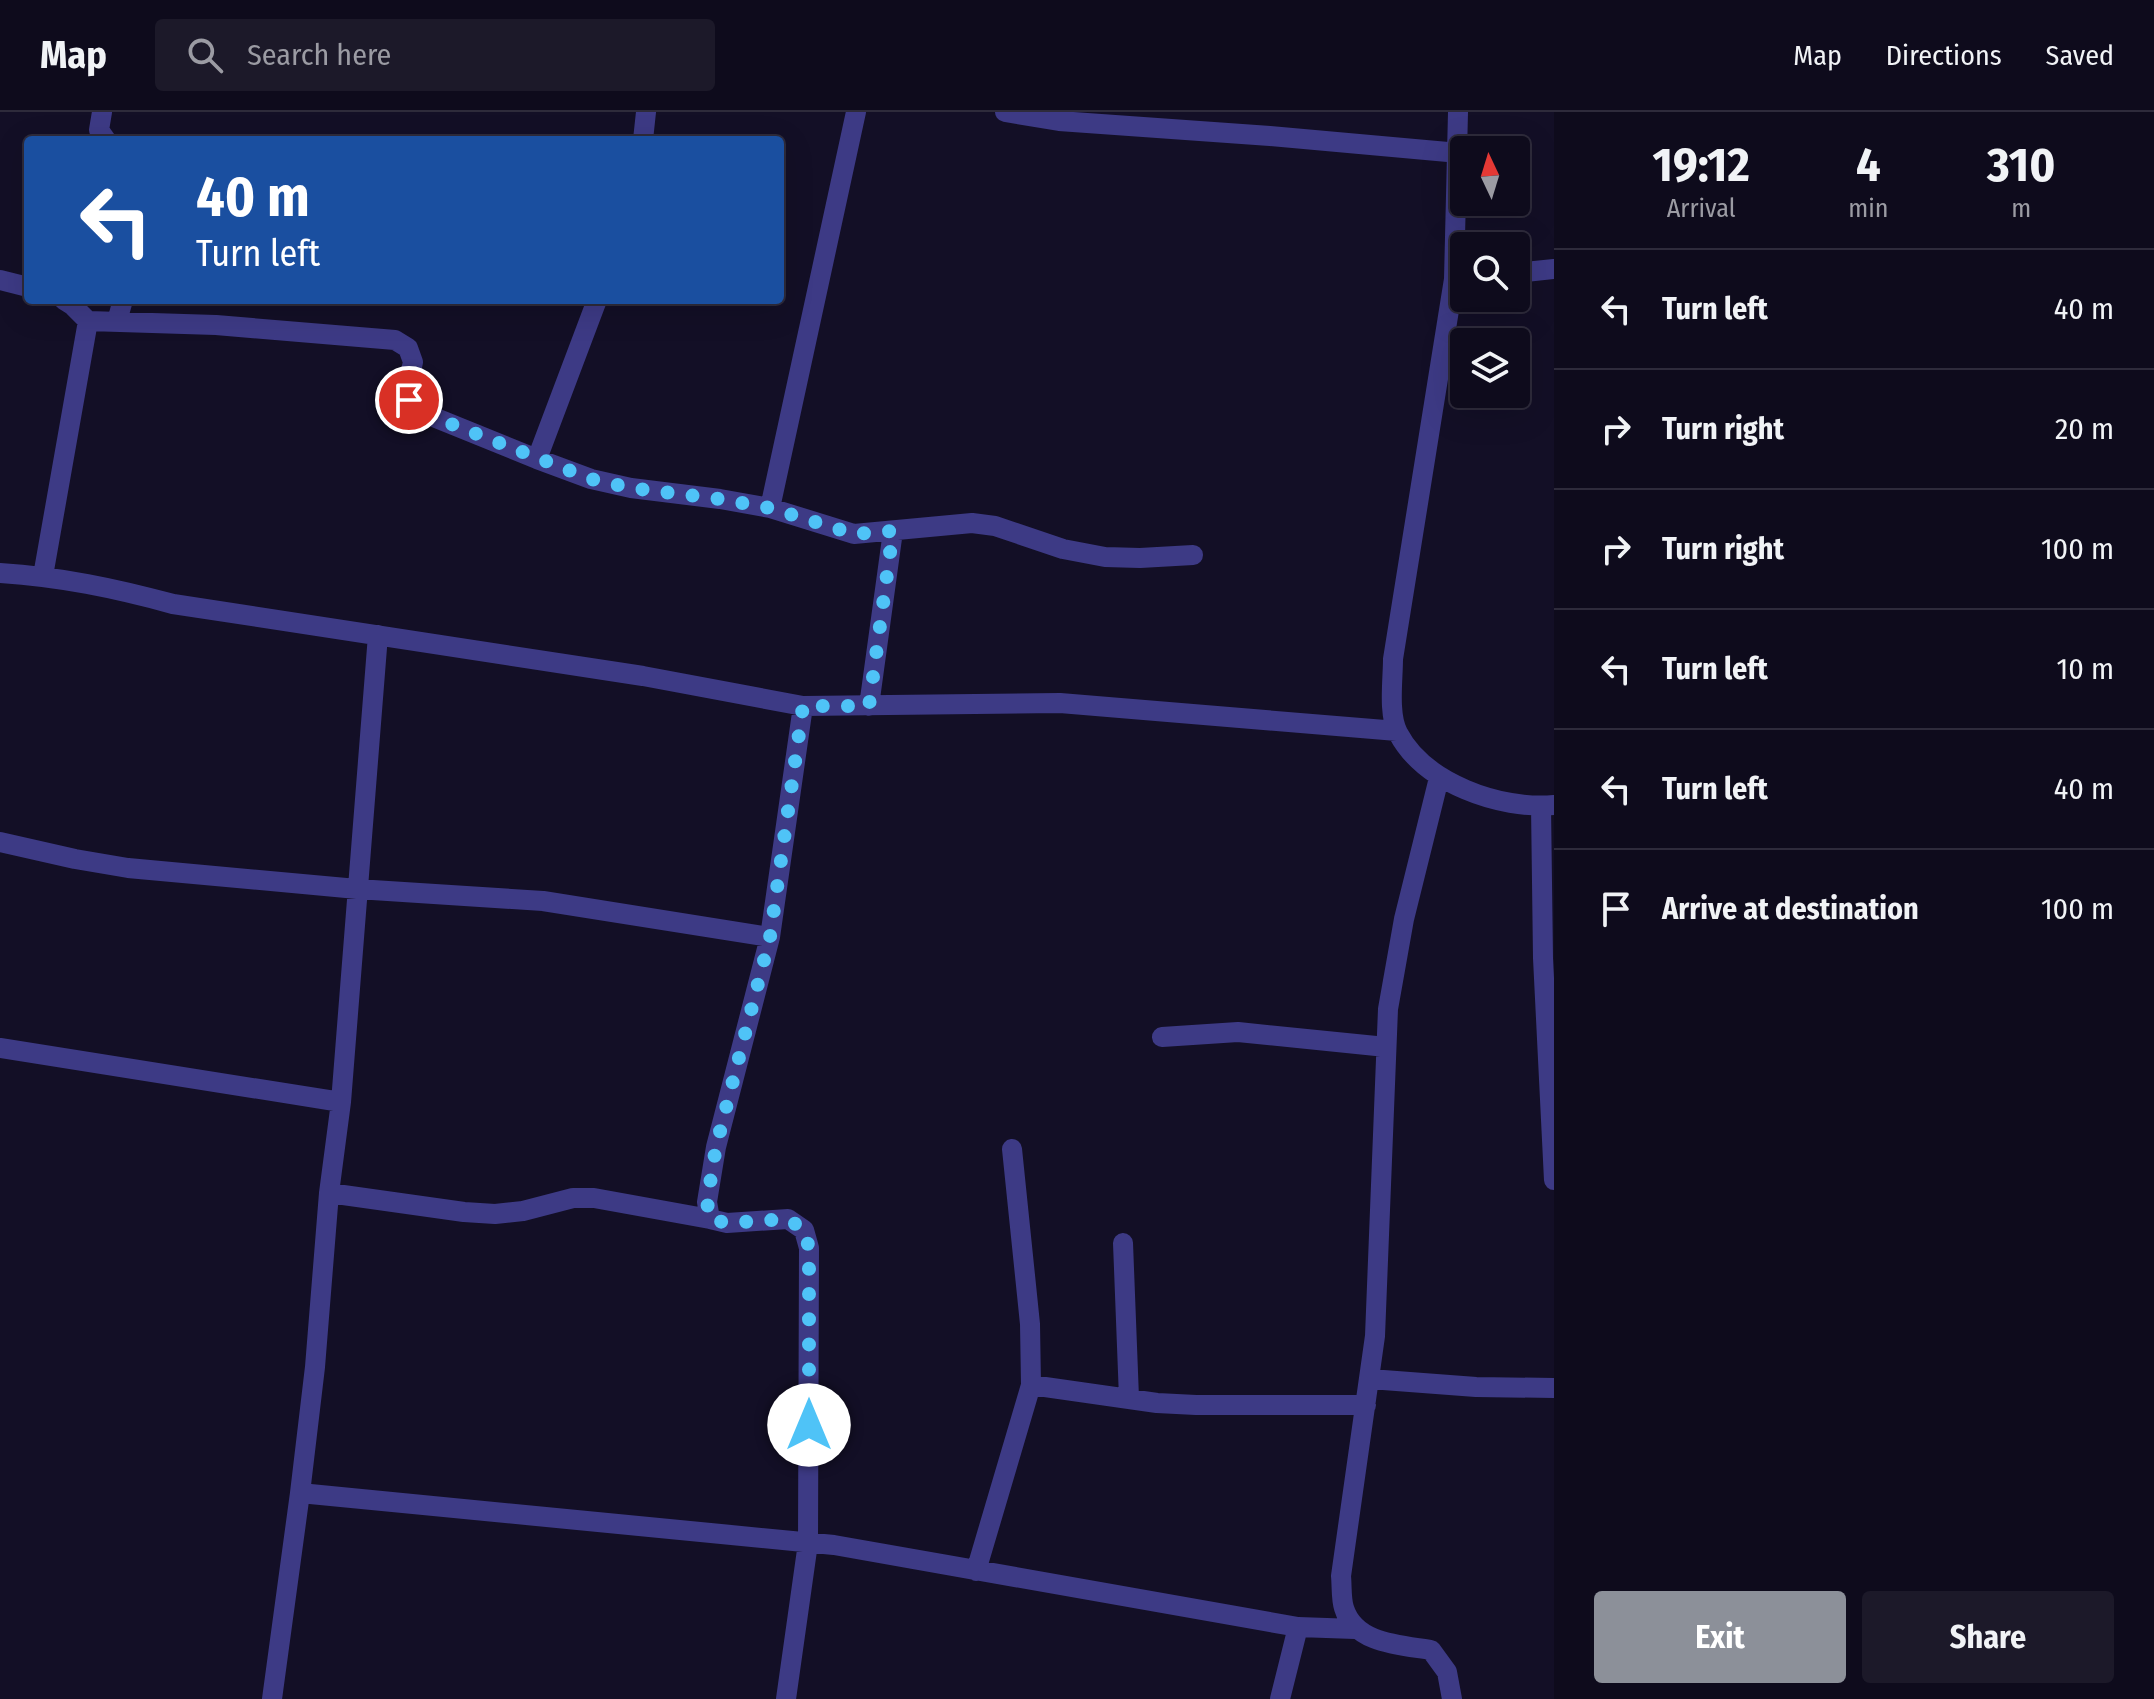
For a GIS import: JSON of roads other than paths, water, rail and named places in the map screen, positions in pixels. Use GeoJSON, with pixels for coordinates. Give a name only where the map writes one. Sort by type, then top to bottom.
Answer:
{"type":"FeatureCollection","features":[{"type":"Feature","properties":{"kind":"street"},"geometry":{"type":"LineString","coordinates":[[102,112],[99,130],[103,136]]}},
{"type":"Feature","properties":{"kind":"street"},"geometry":{"type":"LineString","coordinates":[[643,136],[646,112]]}},
{"type":"Feature","properties":{"kind":"street"},"geometry":{"type":"LineString","coordinates":[[770,508],[856,112]]}},
{"type":"Feature","properties":{"kind":"street"},"geometry":{"type":"LineString","coordinates":[[1005,112],[1059,121],[1450,152]]}},
{"type":"Feature","properties":{"kind":"street"},"geometry":{"type":"LineString","coordinates":[[1458,112],[1459,136]]}},
{"type":"Feature","properties":{"kind":"street"},"geometry":{"type":"LineString","coordinates":[[1530,272],[1554,269]]}},
{"type":"Feature","properties":{"kind":"street"},"geometry":{"type":"LineString","coordinates":[[0,280],[24,286]]}},
{"type":"Feature","properties":{"kind":"street"},"geometry":{"type":"LineString","coordinates":[[70,304],[88,321],[231,326],[395,340],[408,348],[413,362],[407,389],[409,400],[417,408],[537,459],[617,485],[770,508],[854,534],[972,523],[995,526],[1063,549],[1105,557],[1193,555]]}},
{"type":"Feature","properties":{"kind":"street"},"geometry":{"type":"LineString","coordinates":[[117,321],[122,304]]}},
{"type":"Feature","properties":{"kind":"street"},"geometry":{"type":"LineString","coordinates":[[537,459],[595,304]]}},
{"type":"Feature","properties":{"kind":"street"},"geometry":{"type":"LineString","coordinates":[[1453,312],[1393,659],[1392,698],[1397,731],[1415,756],[1439,778],[1494,800],[1547,806],[1543,958],[1554,1180]]}},
{"type":"Feature","properties":{"kind":"street"},"geometry":{"type":"LineString","coordinates":[[43,576],[88,321]]}},
{"type":"Feature","properties":{"kind":"street"},"geometry":{"type":"LineString","coordinates":[[869,706],[893,531]]}},
{"type":"Feature","properties":{"kind":"street"},"geometry":{"type":"LineString","coordinates":[[0,573],[43,576],[108,587],[173,604],[643,676],[803,706],[1060,703],[1397,731]]}},
{"type":"Feature","properties":{"kind":"street"},"geometry":{"type":"LineString","coordinates":[[272,1699],[315,1367],[329,1193],[341,1102],[378,635]]}},
{"type":"Feature","properties":{"kind":"street"},"geometry":{"type":"LineString","coordinates":[[710,1219],[707,1202],[716,1147],[770,937],[803,706]]}},
{"type":"Feature","properties":{"kind":"street"},"geometry":{"type":"LineString","coordinates":[[1355,1629],[1344,1608],[1341,1576],[1375,1336],[1388,1009],[1404,919],[1439,778]]}},
{"type":"Feature","properties":{"kind":"street"},"geometry":{"type":"LineString","coordinates":[[0,842],[128,868],[357,889],[543,901],[770,937]]}},
{"type":"Feature","properties":{"kind":"street"},"geometry":{"type":"LineString","coordinates":[[1162,1037],[1238,1032],[1386,1047]]}},
{"type":"Feature","properties":{"kind":"street"},"geometry":{"type":"LineString","coordinates":[[0,1048],[341,1102]]}},
{"type":"Feature","properties":{"kind":"street"},"geometry":{"type":"LineString","coordinates":[[976,1571],[1031,1385],[1030,1324],[1012,1149]]}},
{"type":"Feature","properties":{"kind":"street"},"geometry":{"type":"LineString","coordinates":[[329,1193],[495,1214],[523,1211],[573,1198],[594,1198],[727,1223],[788,1219],[804,1230],[809,1248],[808,1543],[786,1699]]}},
{"type":"Feature","properties":{"kind":"street"},"geometry":{"type":"LineString","coordinates":[[1123,1243],[1129,1398]]}},
{"type":"Feature","properties":{"kind":"street"},"geometry":{"type":"LineString","coordinates":[[1370,1379],[1476,1387],[1554,1388]]}},
{"type":"Feature","properties":{"kind":"street"},"geometry":{"type":"LineString","coordinates":[[1031,1385],[1196,1405],[1366,1405]]}},
{"type":"Feature","properties":{"kind":"street"},"geometry":{"type":"LineString","coordinates":[[300,1493],[834,1545],[1298,1627],[1355,1629],[1380,1641],[1431,1650],[1447,1672],[1452,1699]]}},
{"type":"Feature","properties":{"kind":"street"},"geometry":{"type":"LineString","coordinates":[[1280,1699],[1298,1627]]}}]}
